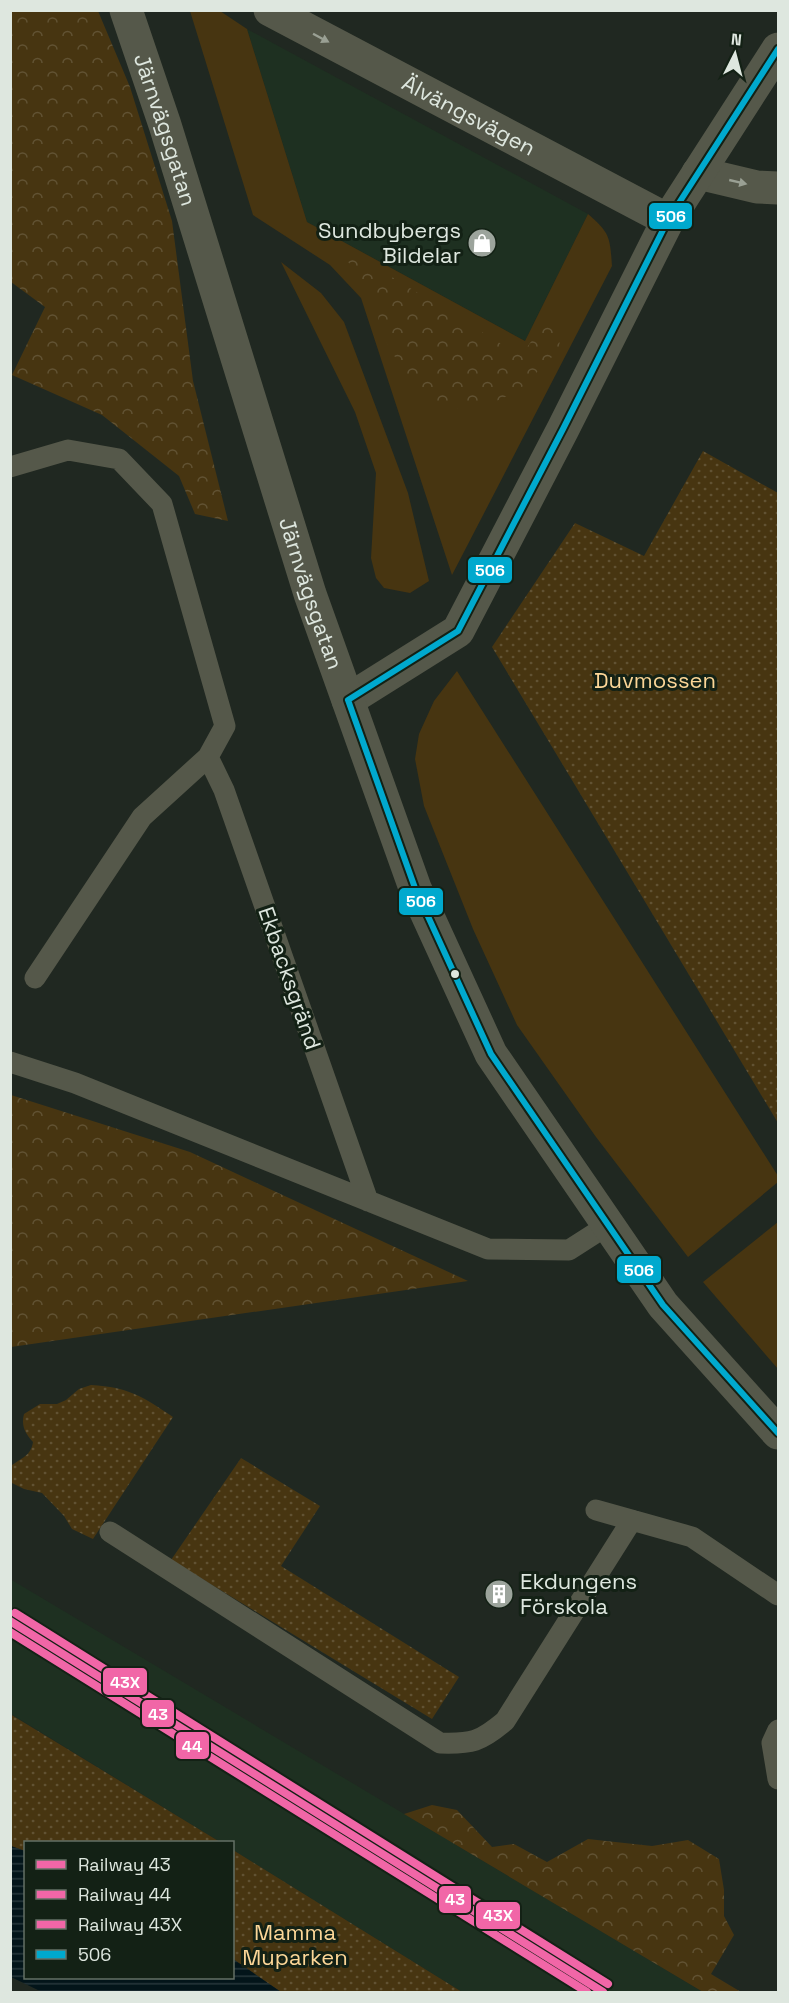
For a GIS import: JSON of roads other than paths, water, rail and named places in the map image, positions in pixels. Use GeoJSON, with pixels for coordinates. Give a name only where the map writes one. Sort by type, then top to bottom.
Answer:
{"type":"FeatureCollection","features":[{"type":"Feature","properties":{"kind":"street","name":"Järnvägsgatan"},"geometry":{"type":"LineString","coordinates":[[126,10],[165,124],[310,594],[415,888],[491,1054],[663,1305],[778,1433]]}},
{"type":"Feature","properties":{"kind":"street","name":"Älvängsvägen"},"geometry":{"type":"LineString","coordinates":[[270,10],[668,220]]}},
{"type":"Feature","properties":{"kind":"street"},"geometry":{"type":"LineString","coordinates":[[348,700],[458,631],[668,220],[778,49]]}},
{"type":"Feature","properties":{"kind":"street"},"geometry":{"type":"LineString","coordinates":[[698,172],[757,187],[778,188]]}},
{"type":"Feature","properties":{"kind":"lane"},"geometry":{"type":"LineString","coordinates":[[10,467],[68,450],[119,459],[162,504],[225,726],[208,757],[142,817],[35,978]]}},
{"type":"Feature","properties":{"kind":"lane","name":"Ekbacksgränd"},"geometry":{"type":"LineString","coordinates":[[208,757],[224,790],[368,1201]]}},
{"type":"Feature","properties":{"kind":"lane"},"geometry":{"type":"LineString","coordinates":[[10,1062],[75,1083],[488,1249],[569,1250],[608,1225]]}},
{"type":"Feature","properties":{"kind":"lane"},"geometry":{"type":"LineString","coordinates":[[596,1510],[692,1537],[778,1595]]}},
{"type":"Feature","properties":{"kind":"lane"},"geometry":{"type":"LineString","coordinates":[[110,1532],[440,1743],[465,1744],[489,1735],[505,1721],[632,1520]]}},
{"type":"Feature","properties":{"kind":"lane"},"geometry":{"type":"LineString","coordinates":[[778,1730],[772,1743],[778,1779]]}},
{"type":"Feature","properties":{"kind":"rail line","name":"43X"},"geometry":{"type":"LineString","coordinates":[[15,1613],[608,1984]]}},
{"type":"Feature","properties":{"kind":"rail line","name":"43"},"geometry":{"type":"LineString","coordinates":[[10,1621],[603,1992]]}},
{"type":"Feature","properties":{"kind":"rail line","name":"44"},"geometry":{"type":"LineString","coordinates":[[10,1632],[587,1992]]}},
{"type":"Feature","properties":{"kind":"place","name":"Sundbybergs Bildelar"},"geometry":{"type":"Point","coordinates":[482,243]}},
{"type":"Feature","properties":{"kind":"place","name":"Ekdungens Förskola"},"geometry":{"type":"Point","coordinates":[499,1594]}},
{"type":"Feature","properties":{"kind":"park label","name":"Duvmossen"},"geometry":{"type":"Point","coordinates":[655,680]}},
{"type":"Feature","properties":{"kind":"park label","name":"Mamma Muparken"},"geometry":{"type":"Point","coordinates":[295,1944]}}]}
